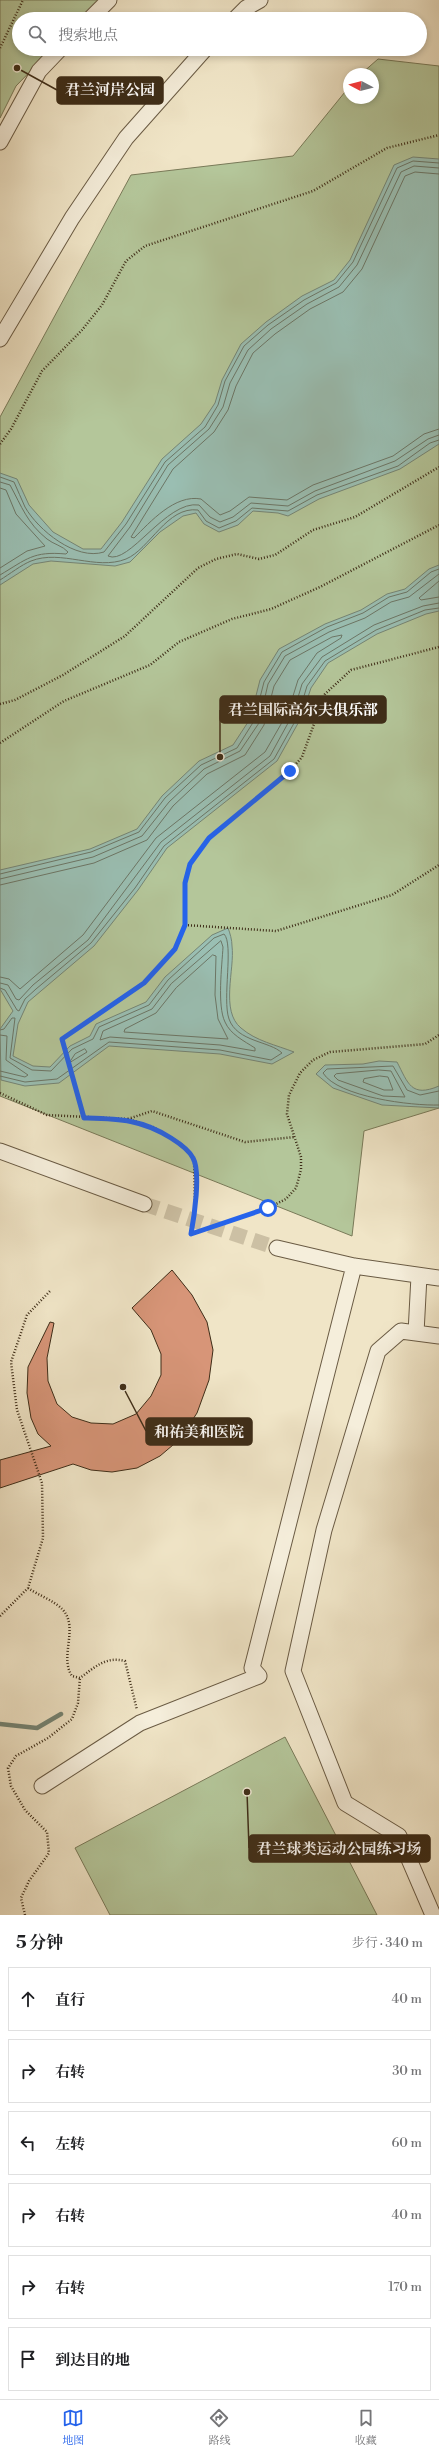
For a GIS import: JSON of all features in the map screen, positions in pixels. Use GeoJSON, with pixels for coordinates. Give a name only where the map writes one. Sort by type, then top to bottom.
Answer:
{"type":"FeatureCollection","features":[{"type":"Feature","properties":{"kind":"street"},"geometry":{"type":"LineString","coordinates":[[97,12],[109,0]]}},
{"type":"Feature","properties":{"kind":"street"},"geometry":{"type":"LineString","coordinates":[[242,12],[260,0]]}},
{"type":"Feature","properties":{"kind":"street"},"geometry":{"type":"LineString","coordinates":[[0,142],[39,71],[53,56]]}},
{"type":"Feature","properties":{"kind":"street"},"geometry":{"type":"LineString","coordinates":[[0,339],[72,218],[126,138],[199,56]]}},
{"type":"Feature","properties":{"kind":"street"},"geometry":{"type":"LineString","coordinates":[[0,1151],[144,1204]]}},
{"type":"Feature","properties":{"kind":"street"},"geometry":{"type":"LineString","coordinates":[[277,1248],[354,1266],[439,1278]]}},
{"type":"Feature","properties":{"kind":"street"},"geometry":{"type":"LineString","coordinates":[[42,1786],[140,1723],[259,1676],[252,1668],[354,1266]]}},
{"type":"Feature","properties":{"kind":"street"},"geometry":{"type":"LineString","coordinates":[[416,1333],[419,1276]]}},
{"type":"Feature","properties":{"kind":"street"},"geometry":{"type":"LineString","coordinates":[[433,1915],[399,1836],[345,1803],[293,1671],[324,1530],[378,1352],[401,1331],[439,1336]]}},
{"type":"Feature","properties":{"kind":"path"},"geometry":{"type":"LineString","coordinates":[[17,12],[23,0]]}},
{"type":"Feature","properties":{"kind":"path"},"geometry":{"type":"LineString","coordinates":[[0,48],[12,23]]}},
{"type":"Feature","properties":{"kind":"path"},"geometry":{"type":"LineString","coordinates":[[0,444],[11,429],[42,371],[82,330],[102,306],[126,260],[145,246],[313,191],[387,148],[439,134]]}},
{"type":"Feature","properties":{"kind":"path"},"geometry":{"type":"LineString","coordinates":[[0,704],[15,700],[63,674],[125,636],[198,568],[216,559],[237,554],[258,559],[275,555],[313,530],[355,517],[439,467]]}},
{"type":"Feature","properties":{"kind":"path"},"geometry":{"type":"LineString","coordinates":[[0,743],[64,701],[150,665],[179,642],[232,618],[271,609],[320,588],[439,525]]}},
{"type":"Feature","properties":{"kind":"path"},"geometry":{"type":"LineString","coordinates":[[84,1118],[62,1039],[144,983],[175,949],[185,925],[185,883],[190,864],[209,838],[290,771],[302,758],[325,694],[351,670],[439,647]]}},
{"type":"Feature","properties":{"kind":"path"},"geometry":{"type":"LineString","coordinates":[[185,925],[276,930],[392,895],[439,865]]}},
{"type":"Feature","properties":{"kind":"path"},"geometry":{"type":"LineString","coordinates":[[0,1093],[47,1115],[128,1119],[153,1127],[181,1144],[194,1159],[195,1208],[191,1234],[268,1208],[286,1199],[296,1188],[301,1170],[301,1157],[287,1114],[289,1095],[300,1073],[313,1060],[330,1052],[425,1044],[439,1035]]}},
{"type":"Feature","properties":{"kind":"path"},"geometry":{"type":"LineString","coordinates":[[128,1119],[152,1111],[245,1142],[294,1137]]}},
{"type":"Feature","properties":{"kind":"path"},"geometry":{"type":"LineString","coordinates":[[0,1616],[28,1588],[43,1538],[42,1483],[16,1410],[11,1362],[27,1315],[51,1290]]}},
{"type":"Feature","properties":{"kind":"path"},"geometry":{"type":"LineString","coordinates":[[28,1588],[62,1610],[70,1622],[67,1669],[72,1676],[80,1678],[101,1663],[114,1658],[125,1661],[140,1723]]}},
{"type":"Feature","properties":{"kind":"green space"},"geometry":{"type":"Polygon","coordinates":[[[0,0],[99,0],[88,12],[12,12],[12,56],[45,56],[16,86],[0,118],[0,0]]]}},
{"type":"Feature","properties":{"kind":"green space"},"geometry":{"type":"Polygon","coordinates":[[[378,59],[439,66],[439,1108],[364,1131],[352,1236],[0,1096],[0,417],[131,175],[293,156],[343,94],[343,104],[379,104],[379,68],[368,68],[378,59]]]}},
{"type":"Feature","properties":{"kind":"green space"},"geometry":{"type":"Polygon","coordinates":[[[285,1737],[377,1915],[110,1915],[75,1848],[285,1737]]]}},
{"type":"Feature","properties":{"kind":"water"},"geometry":{"type":"Polygon","coordinates":[[[413,157],[439,159],[439,444],[400,469],[319,499],[288,516],[278,513],[253,511],[238,525],[219,532],[204,524],[196,513],[183,516],[160,532],[130,562],[115,566],[51,561],[33,564],[0,585],[0,473],[17,479],[29,505],[53,532],[83,549],[101,549],[122,522],[162,459],[201,424],[215,403],[222,380],[241,344],[266,322],[302,296],[334,280],[350,260],[394,165],[413,157]]]}},
{"type":"Feature","properties":{"kind":"water"},"geometry":{"type":"Polygon","coordinates":[[[439,565],[439,611],[426,614],[377,634],[328,663],[311,688],[301,718],[277,761],[167,848],[138,890],[94,946],[28,1002],[18,1024],[13,1056],[33,1066],[50,1067],[70,1046],[90,1036],[96,1024],[146,1002],[165,977],[212,935],[228,928],[232,941],[230,1001],[231,1011],[235,1021],[241,1028],[253,1036],[294,1052],[272,1064],[220,1054],[109,1046],[59,1083],[25,1086],[1,1080],[0,1029],[13,1011],[0,989],[0,870],[90,849],[137,829],[162,796],[199,761],[233,745],[250,719],[260,680],[279,649],[325,624],[361,610],[387,594],[405,589],[429,569],[439,565]]]}},
{"type":"Feature","properties":{"kind":"water"},"geometry":{"type":"Polygon","coordinates":[[[379,1061],[397,1062],[408,1082],[416,1089],[430,1089],[439,1086],[439,1108],[382,1105],[333,1088],[316,1074],[325,1065],[363,1064],[379,1061]]]}},
{"type":"Feature","properties":{"kind":"building"},"geometry":{"type":"Polygon","coordinates":[[[172,1270],[192,1295],[207,1322],[213,1350],[209,1380],[197,1413],[180,1439],[160,1456],[137,1468],[112,1472],[91,1470],[73,1464],[0,1488],[0,1460],[51,1446],[38,1434],[31,1418],[27,1393],[28,1367],[50,1322],[54,1323],[47,1358],[48,1381],[57,1404],[72,1417],[91,1423],[113,1424],[136,1414],[151,1396],[161,1375],[161,1354],[151,1330],[132,1308],[172,1270]]]}},
{"type":"Feature","properties":{"kind":"waterway"},"geometry":{"type":"LineString","coordinates":[[0,1724],[37,1728],[61,1714]]}},
{"type":"Feature","properties":{"kind":"tunnel"},"geometry":{"type":"LineString","coordinates":[[144,1204],[277,1248]]}},
{"type":"Feature","properties":{"kind":"place","name":"君兰河岸公园"},"geometry":{"type":"Point","coordinates":[17,68]}},
{"type":"Feature","properties":{"kind":"place","name":"君兰国际高尔夫俱乐部"},"geometry":{"type":"Point","coordinates":[220,757]}},
{"type":"Feature","properties":{"kind":"place","name":"和祐美和医院"},"geometry":{"type":"Point","coordinates":[123,1387]}},
{"type":"Feature","properties":{"kind":"place","name":"君兰球类运动公园练习场"},"geometry":{"type":"Point","coordinates":[247,1792]}},
{"type":"Feature","properties":{"kind":"route"},"geometry":{"type":"LineString","coordinates":[[268,1208],[191,1234],[195,1208],[196,1180],[194,1159],[181,1144],[153,1127],[128,1119],[84,1118],[62,1039],[144,983],[175,949],[185,925],[185,883],[190,864],[209,838],[290,771]]}}]}
